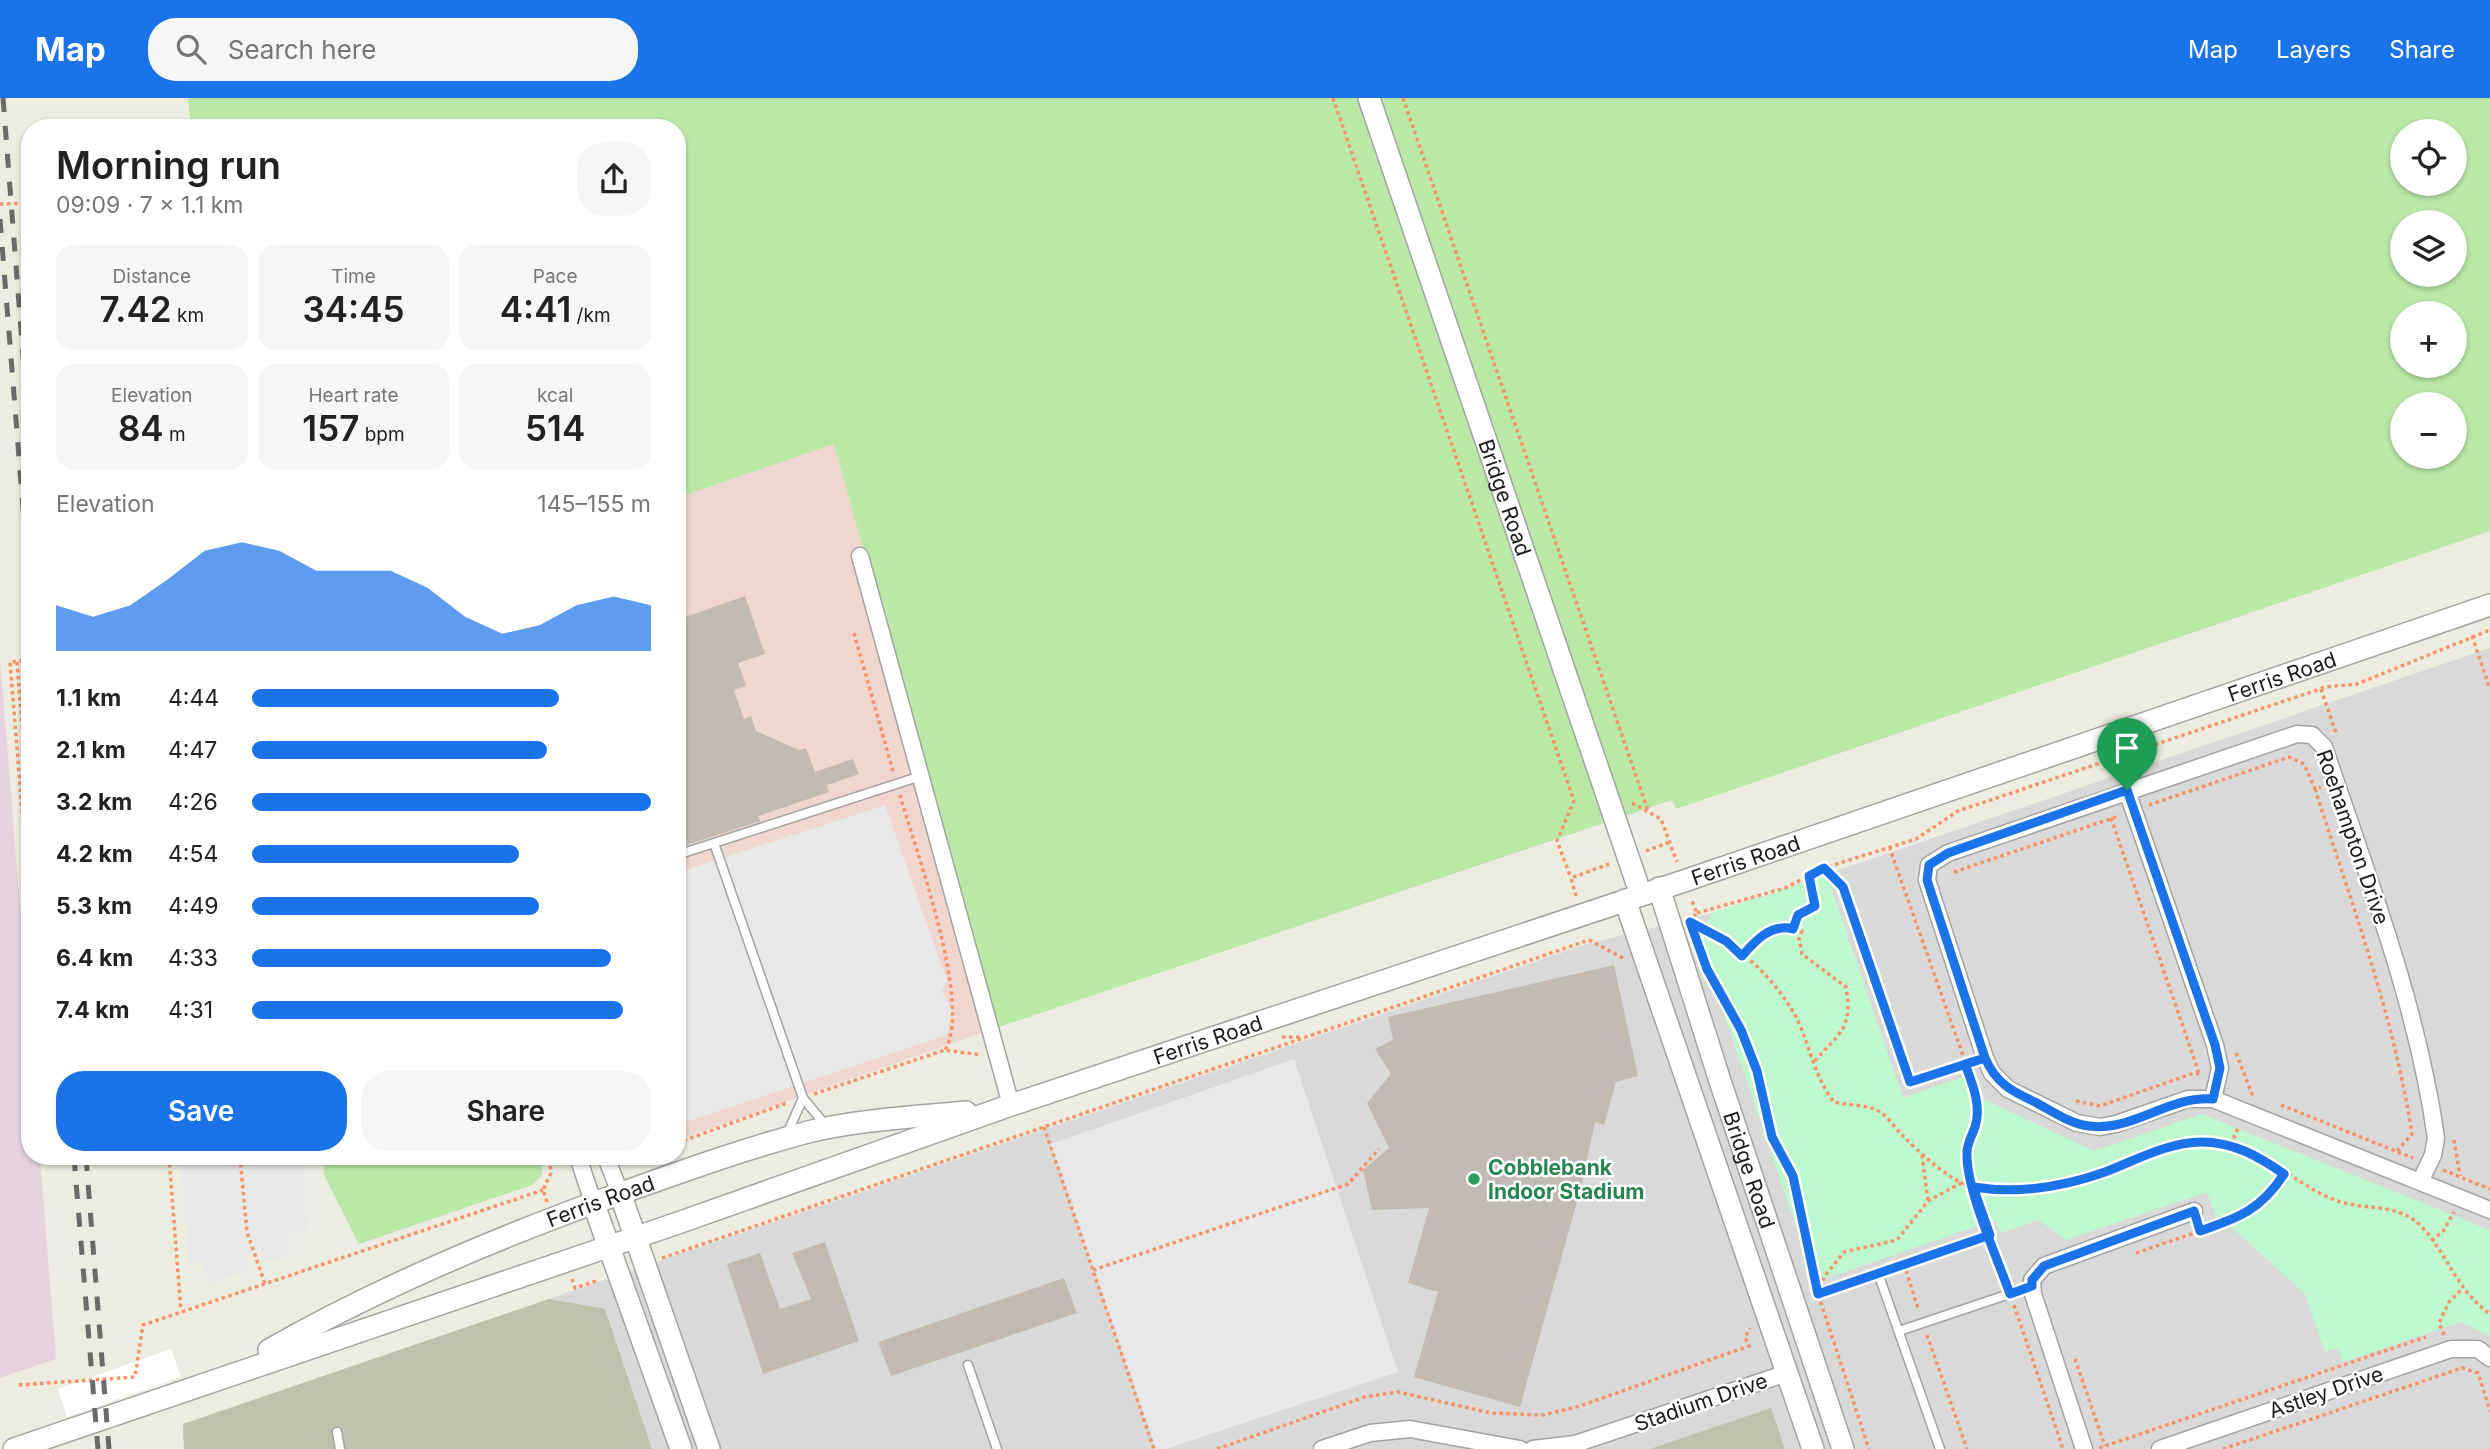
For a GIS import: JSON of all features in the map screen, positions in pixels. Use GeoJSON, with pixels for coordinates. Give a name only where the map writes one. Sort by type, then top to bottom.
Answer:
{"type":"FeatureCollection","features":[{"type":"Feature","properties":{"kind":"street","name":"Bridge Road"},"geometry":{"type":"LineString","coordinates":[[1369,98],[1628,857],[1720,1081],[1843,1449]]}},
{"type":"Feature","properties":{"kind":"street"},"geometry":{"type":"LineString","coordinates":[[860,556],[997,1057],[1005,1107]]}},
{"type":"Feature","properties":{"kind":"street","name":"Ferris Road"},"geometry":{"type":"LineString","coordinates":[[14,1449],[635,1237],[1005,1107],[1582,915],[2490,605]]}},
{"type":"Feature","properties":{"kind":"street","name":"Roehampton Drive"},"geometry":{"type":"LineString","coordinates":[[2420,1182],[2433,1155],[2436,1138],[2414,1026],[2380,911],[2319,740],[2297,734],[1948,853],[1929,865],[1927,880],[1985,1058],[1992,1073],[2008,1089],[2088,1126],[2116,1124],[2188,1100],[2213,1099],[2420,1182],[2490,1210]]}},
{"type":"Feature","properties":{"kind":"street"},"geometry":{"type":"LineString","coordinates":[[2127,790],[2215,1045],[2220,1068],[2213,1099]]}},
{"type":"Feature","properties":{"kind":"street","name":"Bridge Road"},"geometry":{"type":"LineString","coordinates":[[1642,894],[1787,1373],[1813,1449]]}},
{"type":"Feature","properties":{"kind":"street","name":"Ferris Road"},"geometry":{"type":"LineString","coordinates":[[228,1374],[322,1320],[427,1269],[593,1202],[784,1140],[829,1129],[1005,1107]]}},
{"type":"Feature","properties":{"kind":"street"},"geometry":{"type":"LineString","coordinates":[[581,1165],[681,1449]]}},
{"type":"Feature","properties":{"kind":"street"},"geometry":{"type":"LineString","coordinates":[[609,1165],[709,1449]]}},
{"type":"Feature","properties":{"kind":"street"},"geometry":{"type":"LineString","coordinates":[[2084,1449],[2032,1280],[2044,1266],[2194,1211]]}},
{"type":"Feature","properties":{"kind":"street","name":"Astley Drive"},"geometry":{"type":"LineString","coordinates":[[2160,1449],[2451,1349],[2478,1349],[2490,1358]]}},
{"type":"Feature","properties":{"kind":"street","name":"Stadium Drive"},"geometry":{"type":"LineString","coordinates":[[1533,1449],[1575,1444],[1787,1373]]}},
{"type":"Feature","properties":{"kind":"street"},"geometry":{"type":"LineString","coordinates":[[1322,1449],[1370,1433],[1410,1429],[1520,1449]]}},
{"type":"Feature","properties":{"kind":"lane"},"geometry":{"type":"LineString","coordinates":[[686,852],[921,776]]}},
{"type":"Feature","properties":{"kind":"lane"},"geometry":{"type":"LineString","coordinates":[[714,843],[803,1098],[829,1129]]}},
{"type":"Feature","properties":{"kind":"lane"},"geometry":{"type":"LineString","coordinates":[[784,1140],[803,1098]]}},
{"type":"Feature","properties":{"kind":"lane"},"geometry":{"type":"LineString","coordinates":[[1878,1273],[1940,1449]]}},
{"type":"Feature","properties":{"kind":"lane"},"geometry":{"type":"LineString","coordinates":[[1899,1332],[2032,1286]]}},
{"type":"Feature","properties":{"kind":"lane"},"geometry":{"type":"LineString","coordinates":[[968,1365],[997,1449]]}},
{"type":"Feature","properties":{"kind":"lane"},"geometry":{"type":"LineString","coordinates":[[337,1432],[340,1449]]}},
{"type":"Feature","properties":{"kind":"path"},"geometry":{"type":"LineString","coordinates":[[1334,98],[1574,801],[1557,841],[1590,940],[1625,959]]}},
{"type":"Feature","properties":{"kind":"path"},"geometry":{"type":"LineString","coordinates":[[1404,98],[1648,812]]}},
{"type":"Feature","properties":{"kind":"path"},"geometry":{"type":"LineString","coordinates":[[0,204],[21,203]]}},
{"type":"Feature","properties":{"kind":"path"},"geometry":{"type":"LineString","coordinates":[[1697,913],[1785,888],[1824,868],[1916,839],[1958,811],[2326,687],[2357,684],[2407,666],[2449,644],[2490,630]]}},
{"type":"Feature","properties":{"kind":"path"},"geometry":{"type":"LineString","coordinates":[[854,633],[952,984],[954,1021],[952,1038],[945,1050]]}},
{"type":"Feature","properties":{"kind":"path"},"geometry":{"type":"LineString","coordinates":[[2472,636],[2490,689]]}},
{"type":"Feature","properties":{"kind":"path"},"geometry":{"type":"LineString","coordinates":[[21,661],[10,662],[21,801]]}},
{"type":"Feature","properties":{"kind":"path"},"geometry":{"type":"LineString","coordinates":[[17,662],[21,706]]}},
{"type":"Feature","properties":{"kind":"path"},"geometry":{"type":"LineString","coordinates":[[2315,789],[2384,1010],[2405,1089],[2412,1134],[2397,1151]]}},
{"type":"Feature","properties":{"kind":"path"},"geometry":{"type":"LineString","coordinates":[[2111,818],[2199,1073]]}},
{"type":"Feature","properties":{"kind":"path"},"geometry":{"type":"LineString","coordinates":[[1571,878],[1670,842]]}},
{"type":"Feature","properties":{"kind":"path"},"geometry":{"type":"LineString","coordinates":[[1890,849],[1965,1064],[1978,1110],[1966,1151],[1973,1187],[2063,1449]]}},
{"type":"Feature","properties":{"kind":"path"},"geometry":{"type":"LineString","coordinates":[[1824,868],[1843,887],[1910,1082],[1985,1058]]}},
{"type":"Feature","properties":{"kind":"path"},"geometry":{"type":"LineString","coordinates":[[1793,929],[1798,915],[1815,906],[1809,876]]}},
{"type":"Feature","properties":{"kind":"path"},"geometry":{"type":"LineString","coordinates":[[1694,934],[1690,922],[1726,941],[1770,983],[1795,1016],[1822,1086],[1834,1102],[1878,1111],[1922,1155],[1973,1187],[2014,1191],[2069,1183],[2174,1147],[2197,1142],[2243,1149],[2313,1191],[2342,1202],[2380,1206],[2413,1220],[2432,1241],[2462,1289],[2490,1314]]}},
{"type":"Feature","properties":{"kind":"path"},"geometry":{"type":"LineString","coordinates":[[1742,956],[1769,931],[1784,926],[1801,931],[1799,938],[1802,954],[1846,987],[1850,1011],[1845,1028],[1814,1062]]}},
{"type":"Feature","properties":{"kind":"path"},"geometry":{"type":"LineString","coordinates":[[676,1254],[1590,940]]}},
{"type":"Feature","properties":{"kind":"path"},"geometry":{"type":"LineString","coordinates":[[1703,957],[1741,1030],[1757,1071],[1772,1137],[1793,1176],[1818,1294],[1869,1449]]}},
{"type":"Feature","properties":{"kind":"path"},"geometry":{"type":"LineString","coordinates":[[686,1140],[945,1050],[997,1057]]}},
{"type":"Feature","properties":{"kind":"path"},"geometry":{"type":"LineString","coordinates":[[1044,1127],[1154,1449]]}},
{"type":"Feature","properties":{"kind":"path"},"geometry":{"type":"LineString","coordinates":[[1093,1270],[1348,1184],[1379,1149]]}},
{"type":"Feature","properties":{"kind":"path"},"geometry":{"type":"LineString","coordinates":[[1922,1155],[1928,1201]]}},
{"type":"Feature","properties":{"kind":"path"},"geometry":{"type":"LineString","coordinates":[[170,1165],[181,1311]]}},
{"type":"Feature","properties":{"kind":"path"},"geometry":{"type":"LineString","coordinates":[[241,1165],[247,1232],[265,1284]]}},
{"type":"Feature","properties":{"kind":"path"},"geometry":{"type":"LineString","coordinates":[[19,1385],[135,1377],[143,1325],[543,1190],[551,1173],[550,1165]]}},
{"type":"Feature","properties":{"kind":"path"},"geometry":{"type":"LineString","coordinates":[[2124,1257],[2242,1217],[2272,1194],[2284,1174]]}},
{"type":"Feature","properties":{"kind":"path"},"geometry":{"type":"LineString","coordinates":[[1818,1294],[1824,1277],[1844,1252],[1897,1240],[1928,1201],[1963,1182]]}},
{"type":"Feature","properties":{"kind":"path"},"geometry":{"type":"LineString","coordinates":[[2194,1211],[2200,1231]]}},
{"type":"Feature","properties":{"kind":"path"},"geometry":{"type":"LineString","coordinates":[[1818,1294],[1990,1235]]}},
{"type":"Feature","properties":{"kind":"path"},"geometry":{"type":"LineString","coordinates":[[1904,1264],[1967,1449]]}},
{"type":"Feature","properties":{"kind":"path"},"geometry":{"type":"LineString","coordinates":[[2456,1370],[2451,1349],[2439,1323],[2449,1302],[2462,1289]]}},
{"type":"Feature","properties":{"kind":"path"},"geometry":{"type":"LineString","coordinates":[[1216,1449],[1365,1397],[1398,1392],[1469,1409],[1512,1415],[1544,1415],[1580,1406],[1749,1346],[1745,1337],[1750,1328],[1749,1317]]}},
{"type":"Feature","properties":{"kind":"path"},"geometry":{"type":"LineString","coordinates":[[2097,1449],[2429,1336]]}},
{"type":"Feature","properties":{"kind":"path"},"geometry":{"type":"LineString","coordinates":[[2075,1358],[2105,1446]]}},
{"type":"Feature","properties":{"kind":"path"},"geometry":{"type":"LineString","coordinates":[[2223,1449],[2462,1368],[2477,1373],[2490,1410]]}},
{"type":"Feature","properties":{"kind":"shaded area"},"geometry":{"type":"Polygon","coordinates":[[[834,444],[996,1028],[686,1137],[686,495],[834,444]]]}},
{"type":"Feature","properties":{"kind":"shaded area"},"geometry":{"type":"Polygon","coordinates":[[[2490,648],[2490,1449],[184,1449],[183,1424],[1587,944],[1713,913],[2490,648]]]}},
{"type":"Feature","properties":{"kind":"shaded area"},"geometry":{"type":"Polygon","coordinates":[[[0,657],[21,919],[21,1165],[41,1165],[56,1359],[0,1378],[0,657]]]}},
{"type":"Feature","properties":{"kind":"shaded area"},"geometry":{"type":"Polygon","coordinates":[[[885,805],[947,981],[942,991],[952,1010],[947,1035],[686,1122],[686,870],[885,805]]]}},
{"type":"Feature","properties":{"kind":"shaded area"},"geometry":{"type":"Polygon","coordinates":[[[1294,1059],[1398,1372],[1166,1449],[1156,1449],[1051,1144],[1294,1059]]]}},
{"type":"Feature","properties":{"kind":"shaded area"},"geometry":{"type":"Polygon","coordinates":[[[181,1165],[303,1165],[307,1230],[289,1232],[285,1240],[290,1253],[265,1263],[259,1249],[246,1254],[251,1268],[211,1284],[202,1262],[189,1263],[181,1165]]]}},
{"type":"Feature","properties":{"kind":"shaded area"},"geometry":{"type":"Polygon","coordinates":[[[549,1299],[605,1309],[652,1449],[184,1449],[183,1424],[549,1299]]]}},
{"type":"Feature","properties":{"kind":"shaded area"},"geometry":{"type":"Polygon","coordinates":[[[1771,1408],[1785,1449],[1650,1449],[1771,1408]]]}},
{"type":"Feature","properties":{"kind":"green space"},"geometry":{"type":"Polygon","coordinates":[[[188,98],[2490,98],[2490,531],[1676,809],[1672,800],[996,1028],[834,444],[686,495],[686,119],[190,119],[188,98]]]}},
{"type":"Feature","properties":{"kind":"green space"},"geometry":{"type":"Polygon","coordinates":[[[1827,875],[1903,1098],[1968,1075],[1975,1095],[2094,1151],[2202,1114],[2490,1230],[2490,1336],[2461,1322],[2343,1362],[2338,1348],[2325,1352],[2305,1294],[2227,1223],[2219,1226],[2207,1192],[2066,1240],[2039,1220],[2001,1233],[1996,1220],[1815,1282],[1698,938],[1712,913],[1827,875]]]}},
{"type":"Feature","properties":{"kind":"green space"},"geometry":{"type":"Polygon","coordinates":[[[323,1165],[542,1165],[542,1175],[532,1185],[359,1244],[324,1175],[323,1165]]]}},
{"type":"Feature","properties":{"kind":"pier"},"geometry":{"type":"Polygon","coordinates":[[[171,1349],[181,1377],[67,1417],[58,1389],[171,1349]]]}},
{"type":"Feature","properties":{"kind":"building"},"geometry":{"type":"Polygon","coordinates":[[[745,596],[765,654],[738,663],[746,686],[734,690],[744,719],[751,716],[756,731],[799,750],[806,748],[815,772],[853,759],[859,774],[827,785],[829,792],[758,816],[760,821],[686,845],[686,617],[745,596]]]}},
{"type":"Feature","properties":{"kind":"building","name":"Cobblebank Indoor Stadium"},"geometry":{"type":"Polygon","coordinates":[[[1614,965],[1638,1076],[1616,1082],[1604,1125],[1595,1122],[1581,1187],[1520,1407],[1414,1377],[1438,1292],[1408,1283],[1429,1208],[1372,1210],[1363,1170],[1389,1148],[1367,1103],[1391,1074],[1375,1049],[1393,1040],[1388,1017],[1614,965]]]}},
{"type":"Feature","properties":{"kind":"building"},"geometry":{"type":"Polygon","coordinates":[[[825,1242],[859,1341],[763,1374],[727,1264],[760,1253],[780,1309],[811,1299],[792,1253],[825,1242]]]}},
{"type":"Feature","properties":{"kind":"building"},"geometry":{"type":"Polygon","coordinates":[[[1064,1278],[1077,1313],[891,1376],[878,1342],[1064,1278]]]}},
{"type":"Feature","properties":{"kind":"railway"},"geometry":{"type":"LineString","coordinates":[[3,98],[21,330]]}},
{"type":"Feature","properties":{"kind":"railway"},"geometry":{"type":"LineString","coordinates":[[0,219],[21,483]]}},
{"type":"Feature","properties":{"kind":"railway"},"geometry":{"type":"LineString","coordinates":[[75,1165],[98,1449]]}},
{"type":"Feature","properties":{"kind":"railway"},"geometry":{"type":"LineString","coordinates":[[87,1165],[109,1449]]}},
{"type":"Feature","properties":{"kind":"place","name":"Cobblebank Indoor Stadium"},"geometry":{"type":"Point","coordinates":[1474,1179]}},
{"type":"Feature","properties":{"kind":"route"},"geometry":{"type":"LineString","coordinates":[[2127,790],[1948,853],[1929,865],[1927,880],[1985,1058],[1965,1064],[1910,1082],[1843,887],[1824,868],[1809,876],[1815,906],[1798,915],[1793,929],[1784,926],[1769,931],[1742,956],[1726,941],[1690,922],[1707,969],[1741,1030],[1757,1071],[1772,1137],[1793,1176],[1818,1294],[1990,1235],[1973,1187],[2014,1191],[2069,1183],[2174,1147],[2210,1142],[2243,1149],[2284,1174],[2272,1194],[2242,1217],[2200,1231],[2194,1211],[2044,1266],[2032,1280],[2032,1286],[2010,1294],[1990,1235],[1973,1187],[1966,1151],[1975,1129],[1978,1110],[1975,1089],[1965,1064],[1985,1058],[1997,1080],[2008,1089],[2088,1126],[2116,1124],[2188,1100],[2213,1099],[2220,1068],[2215,1045],[2127,790]]}}]}
